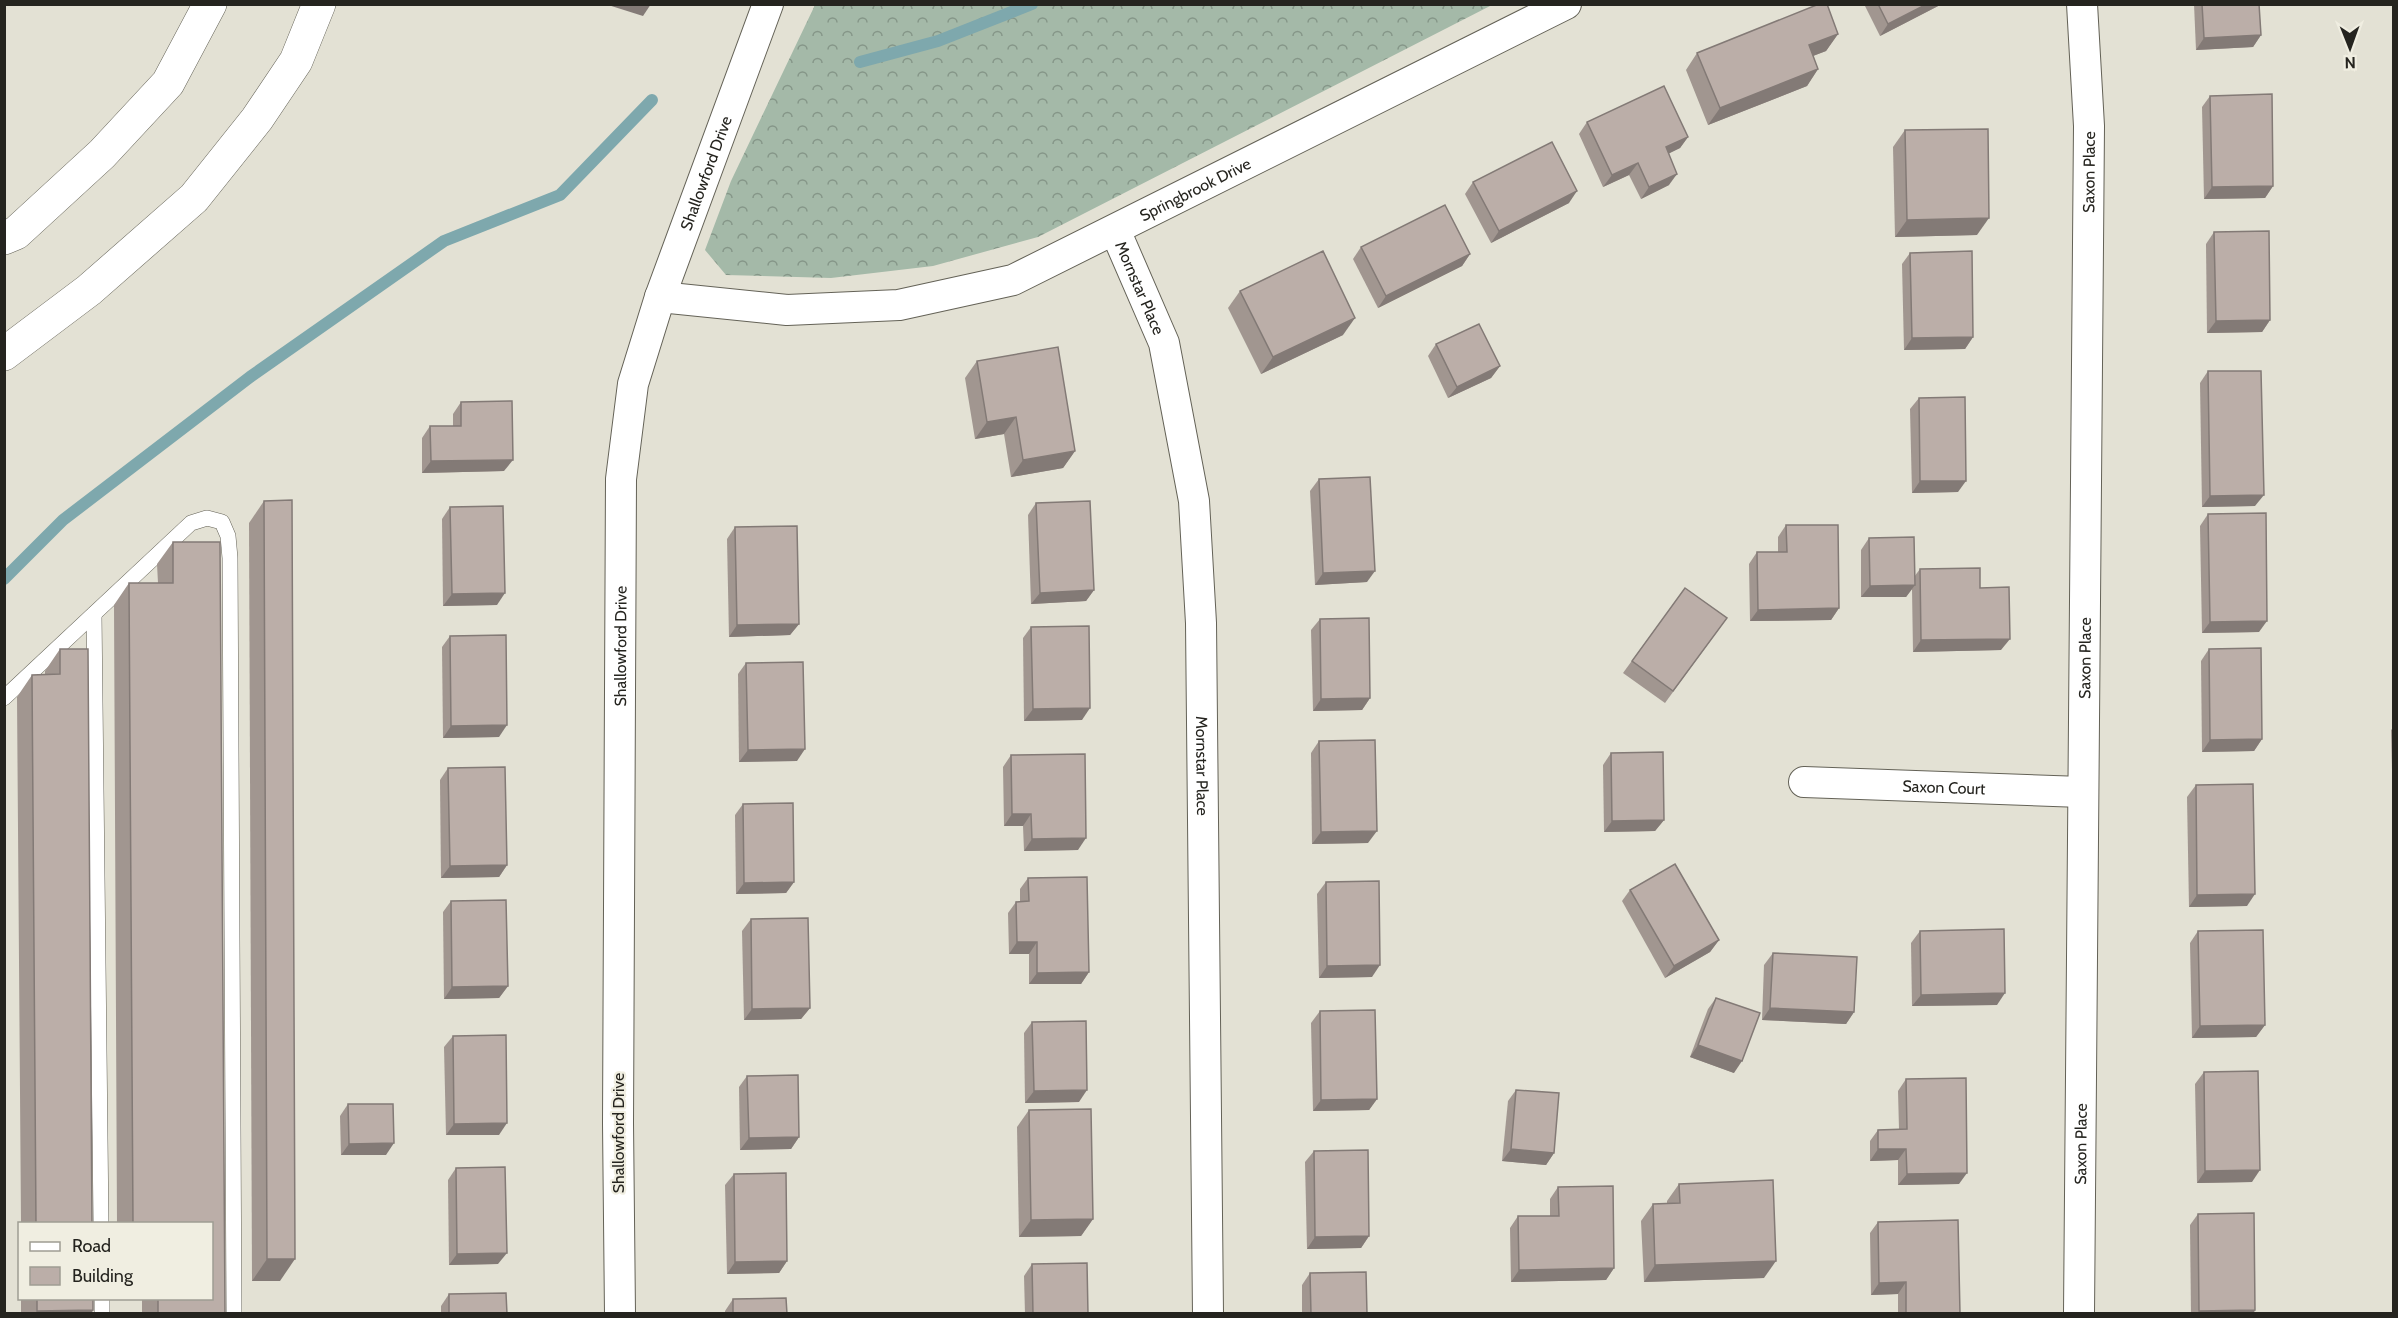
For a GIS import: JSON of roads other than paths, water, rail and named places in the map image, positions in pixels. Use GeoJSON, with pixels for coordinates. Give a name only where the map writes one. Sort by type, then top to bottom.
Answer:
{"type":"FeatureCollection","features":[{"type":"Feature","properties":{"kind":"highway"},"geometry":{"type":"LineString","coordinates":[[4,238],[16,233],[102,154],[168,83],[210,4]]}},
{"type":"Feature","properties":{"kind":"highway"},"geometry":{"type":"LineString","coordinates":[[4,354],[89,290],[194,198],[257,119],[289,71],[319,4]]}},
{"type":"Feature","properties":{"kind":"street","name":"Shallowford Drive"},"geometry":{"type":"LineString","coordinates":[[620,1314],[618,1099],[621,479],[633,384],[660,297],[768,4]]}},
{"type":"Feature","properties":{"kind":"street","name":"Springbrook Drive"},"geometry":{"type":"LineString","coordinates":[[660,297],[787,310],[899,305],[1013,280],[1566,4]]}},
{"type":"Feature","properties":{"kind":"street","name":"Saxon Place"},"geometry":{"type":"LineString","coordinates":[[2079,1314],[2089,126],[2082,4]]}},
{"type":"Feature","properties":{"kind":"street","name":"Mornstar Place"},"geometry":{"type":"LineString","coordinates":[[1115,230],[1164,343],[1194,501],[1202,622],[1208,1314]]}},
{"type":"Feature","properties":{"kind":"street","name":"Saxon Court"},"geometry":{"type":"LineString","coordinates":[[1804,782],[2082,792]]}},
{"type":"Feature","properties":{"kind":"lane"},"geometry":{"type":"LineString","coordinates":[[4,698],[191,523],[207,518],[222,522],[228,536],[230,558],[234,1314]]}},
{"type":"Feature","properties":{"kind":"lane"},"geometry":{"type":"LineString","coordinates":[[94,614],[101,1222]]}},
{"type":"Feature","properties":{"kind":"waterway"},"geometry":{"type":"LineString","coordinates":[[860,62],[938,41],[1032,4]]}},
{"type":"Feature","properties":{"kind":"waterway"},"geometry":{"type":"LineString","coordinates":[[4,579],[63,520],[250,377],[444,241],[560,195],[652,100]]}}]}
